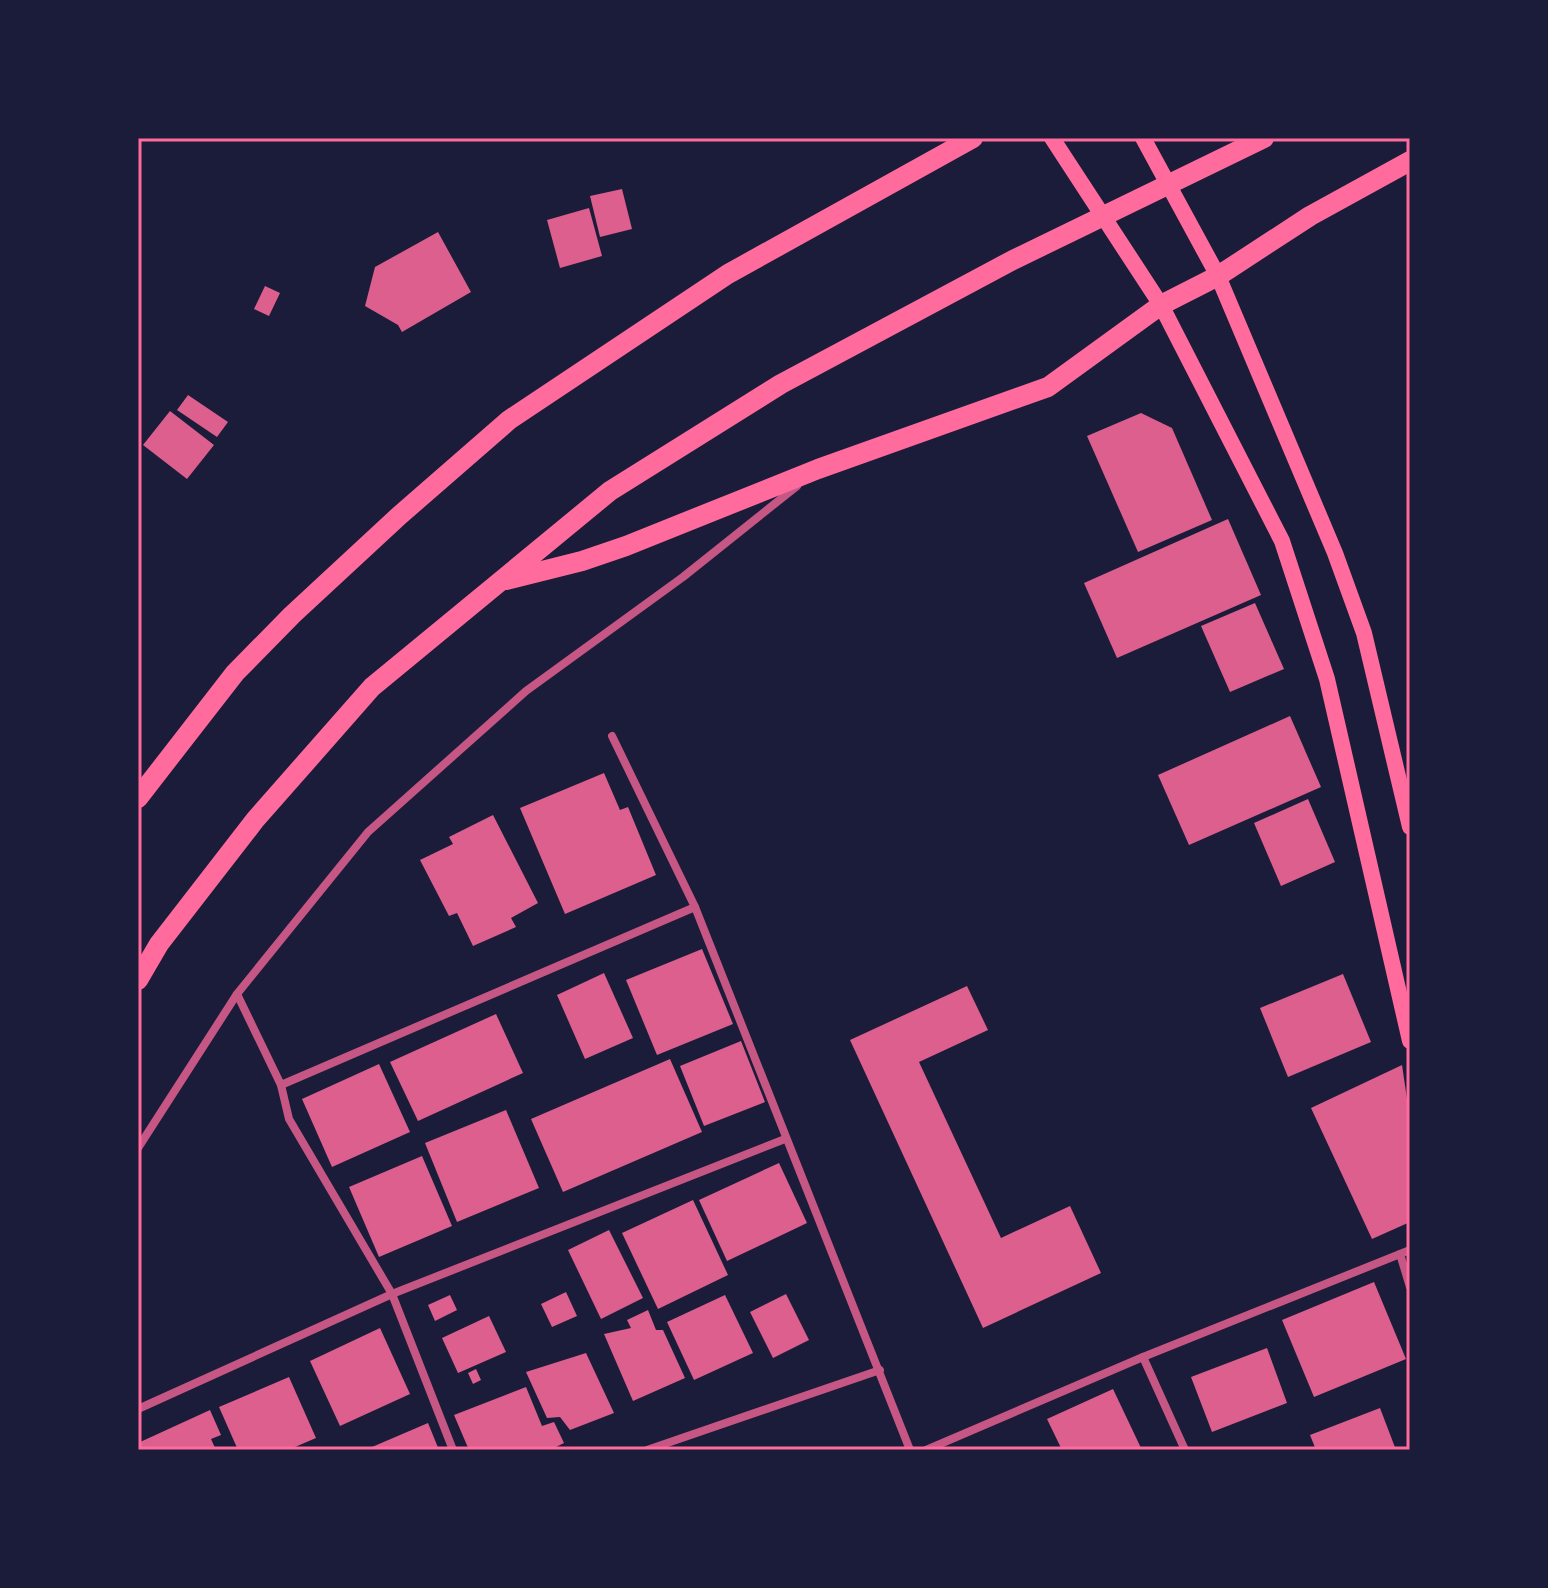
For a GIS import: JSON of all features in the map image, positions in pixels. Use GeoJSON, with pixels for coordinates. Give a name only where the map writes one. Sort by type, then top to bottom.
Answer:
{"type":"FeatureCollection","features":[{"type":"Feature","properties":{"kind":"main road"},"geometry":{"type":"LineString","coordinates":[[1052,138],[1161,305],[1282,541],[1327,679],[1410,1041]]}},
{"type":"Feature","properties":{"kind":"main road"},"geometry":{"type":"LineString","coordinates":[[1143,138],[1218,276],[1335,553],[1364,633],[1410,827]]}},
{"type":"Feature","properties":{"kind":"main road"},"geometry":{"type":"LineString","coordinates":[[138,980],[159,944],[255,820],[372,687],[610,491],[768,392],[1013,260],[1264,138]]}},
{"type":"Feature","properties":{"kind":"main road"},"geometry":{"type":"LineString","coordinates":[[138,798],[235,673],[292,615],[400,515],[509,420],[728,274],[964,142]]}},
{"type":"Feature","properties":{"kind":"main road"},"geometry":{"type":"LineString","coordinates":[[498,582],[611,551],[818,469],[1048,387],[1161,305],[1218,276],[1310,216],[1410,161]]}},
{"type":"Feature","properties":{"kind":"street"},"geometry":{"type":"LineString","coordinates":[[138,1148],[237,994],[368,832],[526,691],[683,577],[818,469]]}},
{"type":"Feature","properties":{"kind":"street"},"geometry":{"type":"LineString","coordinates":[[612,736],[695,907],[910,1450]]}},
{"type":"Feature","properties":{"kind":"street"},"geometry":{"type":"LineString","coordinates":[[281,1085],[695,907]]}},
{"type":"Feature","properties":{"kind":"street"},"geometry":{"type":"LineString","coordinates":[[237,994],[281,1085],[289,1119],[392,1294],[453,1450]]}},
{"type":"Feature","properties":{"kind":"street"},"geometry":{"type":"LineString","coordinates":[[138,1409],[392,1294],[785,1139]]}},
{"type":"Feature","properties":{"kind":"street"},"geometry":{"type":"LineString","coordinates":[[926,1450],[1143,1357],[1410,1250]]}},
{"type":"Feature","properties":{"kind":"street"},"geometry":{"type":"LineString","coordinates":[[1400,1254],[1410,1287]]}},
{"type":"Feature","properties":{"kind":"street"},"geometry":{"type":"LineString","coordinates":[[1143,1357],[1185,1450]]}},
{"type":"Feature","properties":{"kind":"street"},"geometry":{"type":"LineString","coordinates":[[647,1450],[880,1370]]}},
{"type":"Feature","properties":{"kind":"building"},"geometry":{"type":"Polygon","coordinates":[[[622,189],[632,229],[600,237],[590,196],[622,189]]]}},
{"type":"Feature","properties":{"kind":"building"},"geometry":{"type":"Polygon","coordinates":[[[589,208],[602,256],[560,268],[547,220],[589,208]]]}},
{"type":"Feature","properties":{"kind":"building"},"geometry":{"type":"Polygon","coordinates":[[[438,232],[471,292],[402,332],[398,325],[365,306],[375,267],[438,232]]]}},
{"type":"Feature","properties":{"kind":"building"},"geometry":{"type":"Polygon","coordinates":[[[265,286],[280,293],[269,316],[254,309],[265,286]]]}},
{"type":"Feature","properties":{"kind":"building"},"geometry":{"type":"Polygon","coordinates":[[[188,395],[228,422],[217,437],[177,410],[188,395]]]}},
{"type":"Feature","properties":{"kind":"building"},"geometry":{"type":"Polygon","coordinates":[[[170,411],[214,445],[187,479],[143,445],[170,411]]]}},
{"type":"Feature","properties":{"kind":"building"},"geometry":{"type":"Polygon","coordinates":[[[1141,413],[1172,428],[1212,520],[1138,552],[1087,436],[1141,413]]]}},
{"type":"Feature","properties":{"kind":"building"},"geometry":{"type":"Polygon","coordinates":[[[1228,519],[1261,595],[1117,658],[1084,583],[1228,519]]]}},
{"type":"Feature","properties":{"kind":"building"},"geometry":{"type":"Polygon","coordinates":[[[1255,603],[1284,669],[1230,692],[1201,626],[1255,603]]]}},
{"type":"Feature","properties":{"kind":"building"},"geometry":{"type":"Polygon","coordinates":[[[1290,716],[1321,787],[1189,845],[1158,775],[1290,716]]]}},
{"type":"Feature","properties":{"kind":"building"},"geometry":{"type":"Polygon","coordinates":[[[604,773],[620,810],[628,807],[656,875],[565,914],[520,808],[604,773]]]}},
{"type":"Feature","properties":{"kind":"building"},"geometry":{"type":"Polygon","coordinates":[[[1308,799],[1335,862],[1281,886],[1254,823],[1308,799]]]}},
{"type":"Feature","properties":{"kind":"building"},"geometry":{"type":"Polygon","coordinates":[[[493,815],[538,903],[511,918],[516,927],[473,946],[457,913],[449,916],[420,860],[453,844],[449,837],[493,815]]]}},
{"type":"Feature","properties":{"kind":"building"},"geometry":{"type":"Polygon","coordinates":[[[702,949],[733,1024],[657,1055],[626,980],[702,949]]]}},
{"type":"Feature","properties":{"kind":"building"},"geometry":{"type":"Polygon","coordinates":[[[604,973],[633,1038],[585,1059],[557,995],[604,973]]]}},
{"type":"Feature","properties":{"kind":"building"},"geometry":{"type":"Polygon","coordinates":[[[1343,974],[1371,1042],[1288,1077],[1260,1008],[1343,974]]]}},
{"type":"Feature","properties":{"kind":"building"},"geometry":{"type":"Polygon","coordinates":[[[967,986],[988,1030],[919,1062],[1001,1238],[1070,1206],[1101,1273],[983,1328],[850,1040],[967,986]]]}},
{"type":"Feature","properties":{"kind":"building"},"geometry":{"type":"Polygon","coordinates":[[[496,1014],[523,1073],[418,1121],[390,1062],[496,1014]]]}},
{"type":"Feature","properties":{"kind":"building"},"geometry":{"type":"Polygon","coordinates":[[[741,1041],[765,1102],[704,1126],[680,1066],[741,1041]]]}},
{"type":"Feature","properties":{"kind":"building"},"geometry":{"type":"Polygon","coordinates":[[[670,1059],[702,1132],[563,1192],[531,1119],[670,1059]]]}},
{"type":"Feature","properties":{"kind":"building"},"geometry":{"type":"Polygon","coordinates":[[[379,1064],[410,1132],[332,1167],[302,1099],[379,1064]]]}},
{"type":"Feature","properties":{"kind":"building"},"geometry":{"type":"Polygon","coordinates":[[[1402,1065],[1410,1119],[1410,1222],[1372,1239],[1311,1108],[1402,1065]]]}},
{"type":"Feature","properties":{"kind":"building"},"geometry":{"type":"Polygon","coordinates":[[[506,1110],[539,1188],[457,1222],[425,1143],[506,1110]]]}},
{"type":"Feature","properties":{"kind":"building"},"geometry":{"type":"Polygon","coordinates":[[[422,1156],[452,1226],[379,1257],[349,1187],[422,1156]]]}},
{"type":"Feature","properties":{"kind":"building"},"geometry":{"type":"Polygon","coordinates":[[[779,1163],[807,1223],[727,1261],[699,1200],[779,1163]]]}},
{"type":"Feature","properties":{"kind":"building"},"geometry":{"type":"Polygon","coordinates":[[[693,1200],[728,1275],[658,1309],[622,1233],[693,1200]]]}},
{"type":"Feature","properties":{"kind":"building"},"geometry":{"type":"Polygon","coordinates":[[[609,1230],[643,1298],[601,1319],[568,1250],[609,1230]]]}},
{"type":"Feature","properties":{"kind":"building"},"geometry":{"type":"Polygon","coordinates":[[[1374,1282],[1406,1359],[1314,1397],[1282,1320],[1374,1282]]]}},
{"type":"Feature","properties":{"kind":"building"},"geometry":{"type":"Polygon","coordinates":[[[566,1292],[577,1316],[552,1327],[541,1304],[566,1292]]]}},
{"type":"Feature","properties":{"kind":"building"},"geometry":{"type":"Polygon","coordinates":[[[786,1294],[809,1340],[773,1358],[750,1312],[786,1294]]]}},
{"type":"Feature","properties":{"kind":"building"},"geometry":{"type":"Polygon","coordinates":[[[450,1295],[457,1310],[435,1321],[428,1305],[450,1295]]]}},
{"type":"Feature","properties":{"kind":"building"},"geometry":{"type":"Polygon","coordinates":[[[725,1295],[753,1353],[694,1380],[667,1322],[725,1295]]]}},
{"type":"Feature","properties":{"kind":"building"},"geometry":{"type":"Polygon","coordinates":[[[648,1310],[656,1330],[663,1330],[685,1378],[633,1401],[604,1334],[631,1328],[627,1320],[648,1310]]]}},
{"type":"Feature","properties":{"kind":"building"},"geometry":{"type":"Polygon","coordinates":[[[489,1316],[506,1352],[458,1373],[442,1338],[489,1316]]]}},
{"type":"Feature","properties":{"kind":"building"},"geometry":{"type":"Polygon","coordinates":[[[380,1328],[410,1394],[340,1426],[310,1361],[380,1328]]]}},
{"type":"Feature","properties":{"kind":"building"},"geometry":{"type":"Polygon","coordinates":[[[1267,1348],[1287,1403],[1212,1432],[1191,1377],[1267,1348]]]}},
{"type":"Feature","properties":{"kind":"building"},"geometry":{"type":"Polygon","coordinates":[[[586,1353],[614,1413],[570,1430],[560,1417],[547,1418],[526,1372],[586,1353]]]}},
{"type":"Feature","properties":{"kind":"building"},"geometry":{"type":"Polygon","coordinates":[[[476,1369],[481,1380],[473,1384],[468,1373],[476,1369]]]}},
{"type":"Feature","properties":{"kind":"building"},"geometry":{"type":"Polygon","coordinates":[[[289,1377],[316,1438],[288,1450],[238,1450],[219,1407],[289,1377]]]}},
{"type":"Feature","properties":{"kind":"building"},"geometry":{"type":"Polygon","coordinates":[[[526,1387],[542,1426],[554,1422],[564,1443],[550,1450],[469,1450],[454,1415],[526,1387]]]}},
{"type":"Feature","properties":{"kind":"building"},"geometry":{"type":"Polygon","coordinates":[[[1113,1389],[1141,1448],[1062,1450],[1047,1419],[1113,1389]]]}},
{"type":"Feature","properties":{"kind":"building"},"geometry":{"type":"Polygon","coordinates":[[[1380,1408],[1396,1450],[1316,1450],[1310,1435],[1380,1408]]]}},
{"type":"Feature","properties":{"kind":"building"},"geometry":{"type":"Polygon","coordinates":[[[210,1410],[221,1435],[211,1439],[216,1450],[139,1450],[138,1443],[210,1410]]]}},
{"type":"Feature","properties":{"kind":"building"},"geometry":{"type":"Polygon","coordinates":[[[428,1423],[439,1450],[365,1450],[428,1423]]]}}]}
